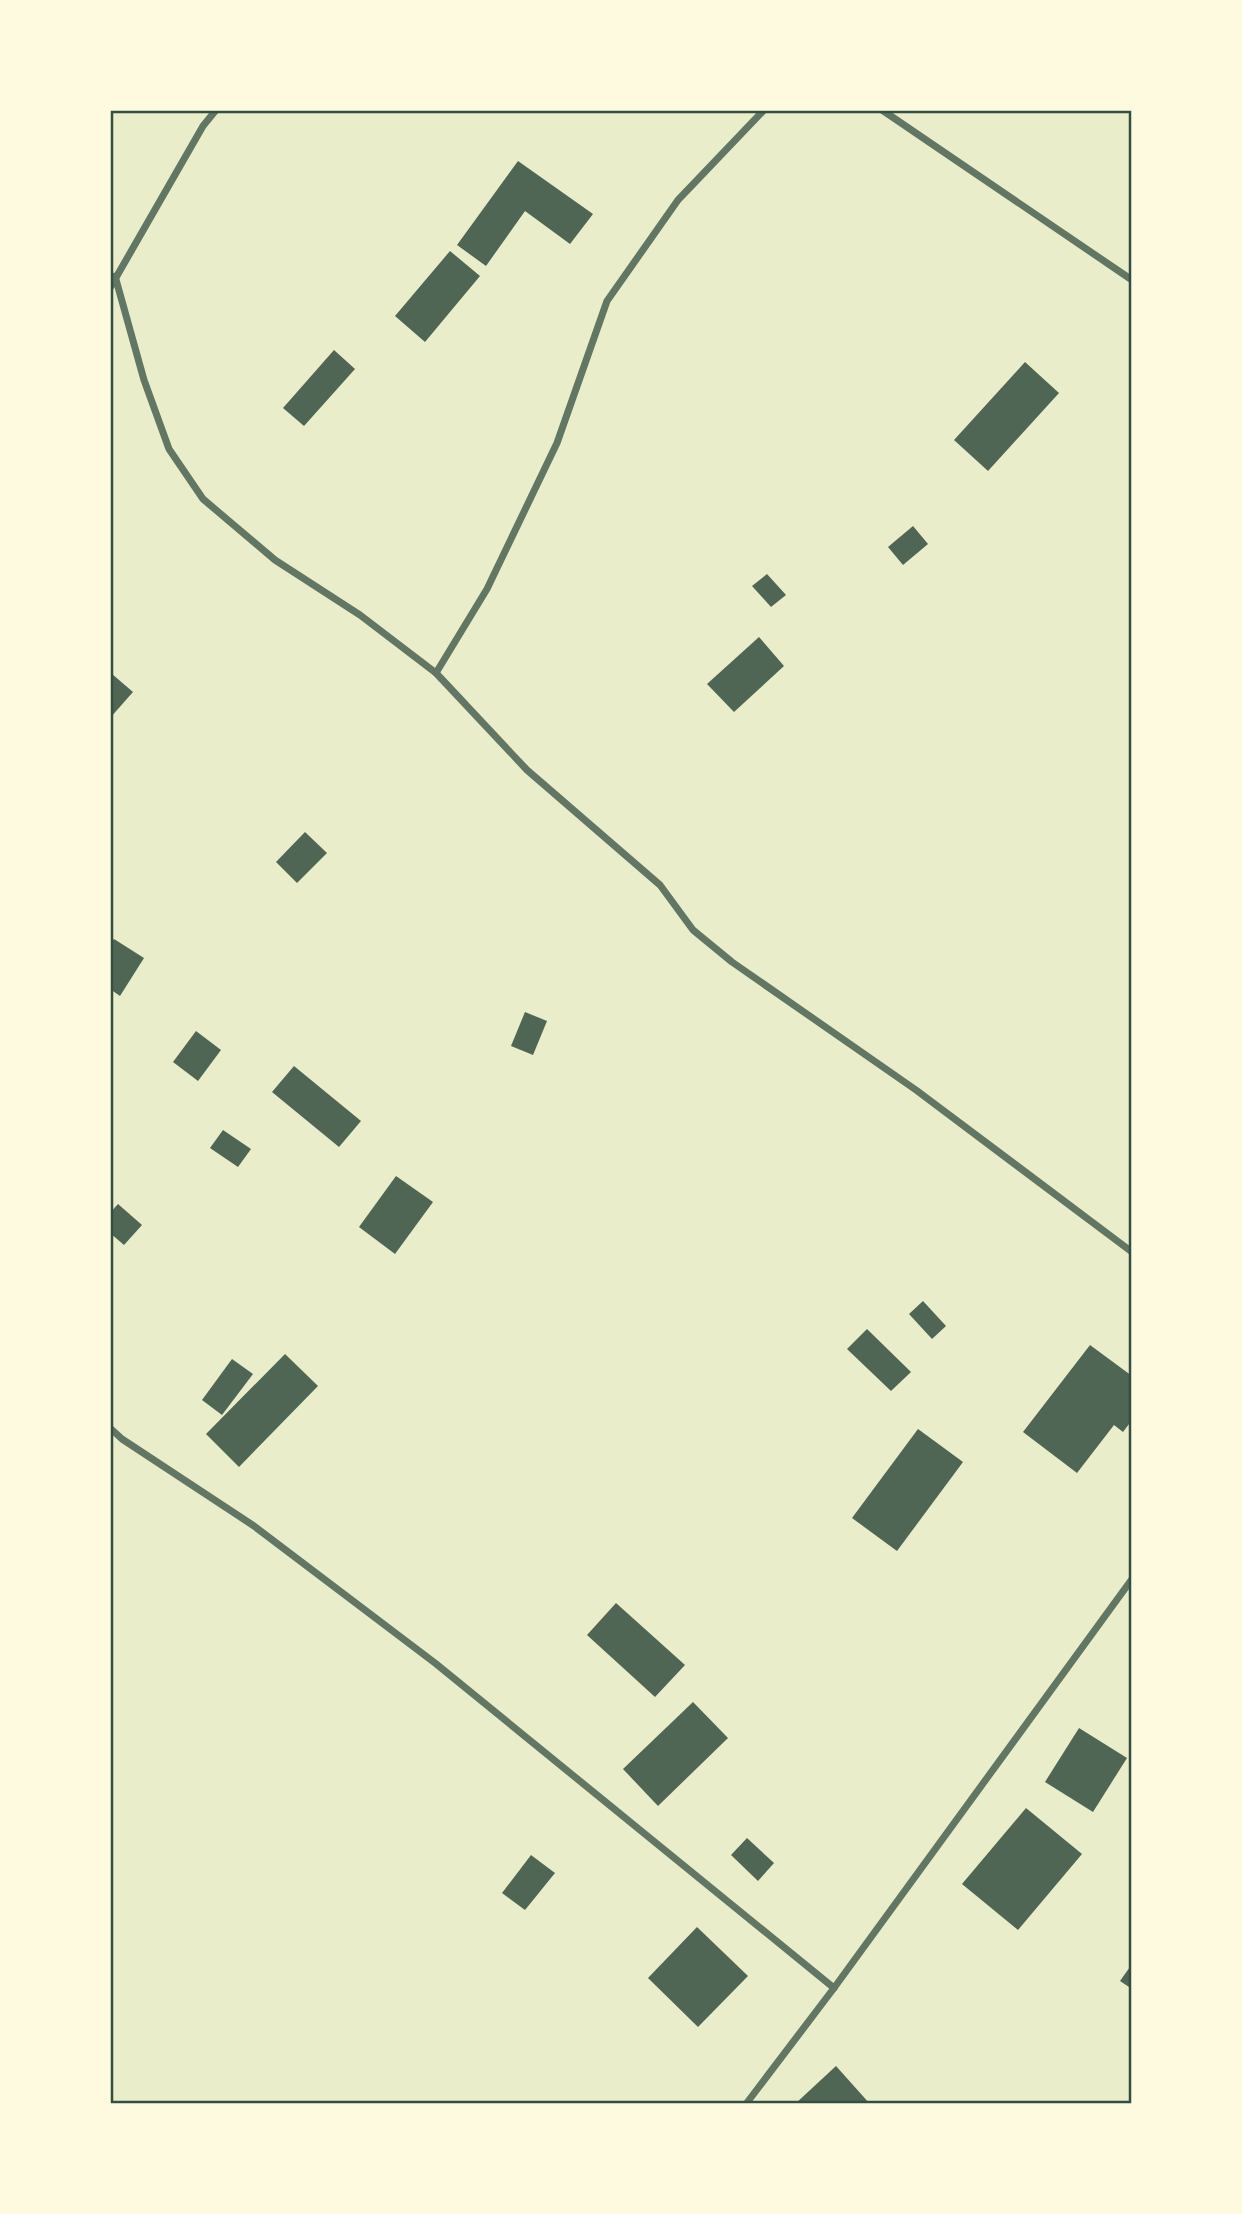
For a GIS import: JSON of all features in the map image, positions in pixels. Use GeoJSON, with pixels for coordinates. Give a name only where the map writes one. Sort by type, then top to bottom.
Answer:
{"type":"FeatureCollection","features":[{"type":"Feature","properties":{"kind":"street"},"geometry":{"type":"LineString","coordinates":[[110,288],[203,126],[216,110]]}},
{"type":"Feature","properties":{"kind":"street"},"geometry":{"type":"LineString","coordinates":[[436,673],[487,589],[557,443],[607,301],[678,200],[764,110]]}},
{"type":"Feature","properties":{"kind":"street"},"geometry":{"type":"LineString","coordinates":[[882,110],[1132,280]]}},
{"type":"Feature","properties":{"kind":"street"},"geometry":{"type":"LineString","coordinates":[[115,276],[144,380],[169,449],[203,499],[275,560],[360,615],[436,673],[527,770],[660,885],[693,930],[732,962],[916,1090],[1132,1252]]}},
{"type":"Feature","properties":{"kind":"street"},"geometry":{"type":"LineString","coordinates":[[110,1428],[254,1525],[436,1663],[834,1988]]}},
{"type":"Feature","properties":{"kind":"street"},"geometry":{"type":"LineString","coordinates":[[746,2104],[834,1988],[1132,1579]]}},
{"type":"Feature","properties":{"kind":"building"},"geometry":{"type":"Polygon","coordinates":[[[518,161],[593,214],[570,244],[525,211],[486,266],[457,245],[518,161]]]}},
{"type":"Feature","properties":{"kind":"building"},"geometry":{"type":"Polygon","coordinates":[[[450,251],[480,276],[425,342],[395,316],[450,251]]]}},
{"type":"Feature","properties":{"kind":"building"},"geometry":{"type":"Polygon","coordinates":[[[334,350],[355,369],[304,426],[283,408],[334,350]]]}},
{"type":"Feature","properties":{"kind":"building"},"geometry":{"type":"Polygon","coordinates":[[[1025,362],[1059,393],[988,471],[954,440],[1025,362]]]}},
{"type":"Feature","properties":{"kind":"building"},"geometry":{"type":"Polygon","coordinates":[[[913,526],[928,544],[903,565],[888,547],[913,526]]]}},
{"type":"Feature","properties":{"kind":"building"},"geometry":{"type":"Polygon","coordinates":[[[767,574],[786,595],[771,607],[752,586],[767,574]]]}},
{"type":"Feature","properties":{"kind":"building"},"geometry":{"type":"Polygon","coordinates":[[[759,637],[784,666],[734,712],[707,684],[759,637]]]}},
{"type":"Feature","properties":{"kind":"building"},"geometry":{"type":"Polygon","coordinates":[[[112,674],[133,692],[110,718],[110,676],[112,674]]]}},
{"type":"Feature","properties":{"kind":"building"},"geometry":{"type":"Polygon","coordinates":[[[305,832],[327,853],[297,883],[276,862],[305,832]]]}},
{"type":"Feature","properties":{"kind":"building"},"geometry":{"type":"Polygon","coordinates":[[[114,939],[144,958],[120,996],[110,989],[110,944],[114,939]]]}},
{"type":"Feature","properties":{"kind":"building"},"geometry":{"type":"Polygon","coordinates":[[[525,1012],[547,1021],[533,1055],[511,1046],[525,1012]]]}},
{"type":"Feature","properties":{"kind":"building"},"geometry":{"type":"Polygon","coordinates":[[[196,1031],[221,1050],[198,1081],[173,1062],[196,1031]]]}},
{"type":"Feature","properties":{"kind":"building"},"geometry":{"type":"Polygon","coordinates":[[[294,1066],[361,1121],[339,1147],[272,1092],[294,1066]]]}},
{"type":"Feature","properties":{"kind":"building"},"geometry":{"type":"Polygon","coordinates":[[[223,1130],[251,1149],[238,1167],[210,1148],[223,1130]]]}},
{"type":"Feature","properties":{"kind":"building"},"geometry":{"type":"Polygon","coordinates":[[[396,1176],[433,1202],[395,1254],[359,1227],[396,1176]]]}},
{"type":"Feature","properties":{"kind":"building"},"geometry":{"type":"Polygon","coordinates":[[[118,1204],[142,1225],[124,1245],[110,1233],[110,1213],[118,1204]]]}},
{"type":"Feature","properties":{"kind":"building"},"geometry":{"type":"Polygon","coordinates":[[[923,1301],[946,1326],[932,1339],[909,1314],[923,1301]]]}},
{"type":"Feature","properties":{"kind":"building"},"geometry":{"type":"Polygon","coordinates":[[[867,1329],[911,1372],[891,1391],[847,1349],[867,1329]]]}},
{"type":"Feature","properties":{"kind":"building"},"geometry":{"type":"Polygon","coordinates":[[[1090,1345],[1132,1376],[1132,1420],[1123,1432],[1114,1425],[1077,1473],[1023,1432],[1090,1345]]]}},
{"type":"Feature","properties":{"kind":"building"},"geometry":{"type":"Polygon","coordinates":[[[285,1354],[318,1386],[239,1467],[206,1434],[285,1354]]]}},
{"type":"Feature","properties":{"kind":"building"},"geometry":{"type":"Polygon","coordinates":[[[232,1359],[253,1374],[222,1415],[202,1400],[232,1359]]]}},
{"type":"Feature","properties":{"kind":"building"},"geometry":{"type":"Polygon","coordinates":[[[918,1429],[963,1462],[897,1551],[852,1518],[918,1429]]]}},
{"type":"Feature","properties":{"kind":"building"},"geometry":{"type":"Polygon","coordinates":[[[616,1603],[685,1665],[655,1697],[587,1635],[616,1603]]]}},
{"type":"Feature","properties":{"kind":"building"},"geometry":{"type":"Polygon","coordinates":[[[693,1702],[728,1738],[658,1806],[623,1769],[693,1702]]]}},
{"type":"Feature","properties":{"kind":"building"},"geometry":{"type":"Polygon","coordinates":[[[1079,1728],[1127,1758],[1093,1812],[1045,1782],[1079,1728]]]}},
{"type":"Feature","properties":{"kind":"building"},"geometry":{"type":"Polygon","coordinates":[[[1026,1808],[1082,1854],[1018,1930],[962,1884],[1026,1808]]]}},
{"type":"Feature","properties":{"kind":"building"},"geometry":{"type":"Polygon","coordinates":[[[747,1838],[774,1863],[758,1881],[731,1855],[747,1838]]]}},
{"type":"Feature","properties":{"kind":"building"},"geometry":{"type":"Polygon","coordinates":[[[531,1855],[555,1873],[525,1910],[502,1893],[531,1855]]]}},
{"type":"Feature","properties":{"kind":"building"},"geometry":{"type":"Polygon","coordinates":[[[697,1927],[748,1976],[698,2027],[648,1978],[697,1927]]]}},
{"type":"Feature","properties":{"kind":"building"},"geometry":{"type":"Polygon","coordinates":[[[1132,1964],[1132,1989],[1120,1981],[1132,1964]]]}},
{"type":"Feature","properties":{"kind":"building"},"geometry":{"type":"Polygon","coordinates":[[[836,2066],[870,2104],[795,2104],[836,2066]]]}}]}
